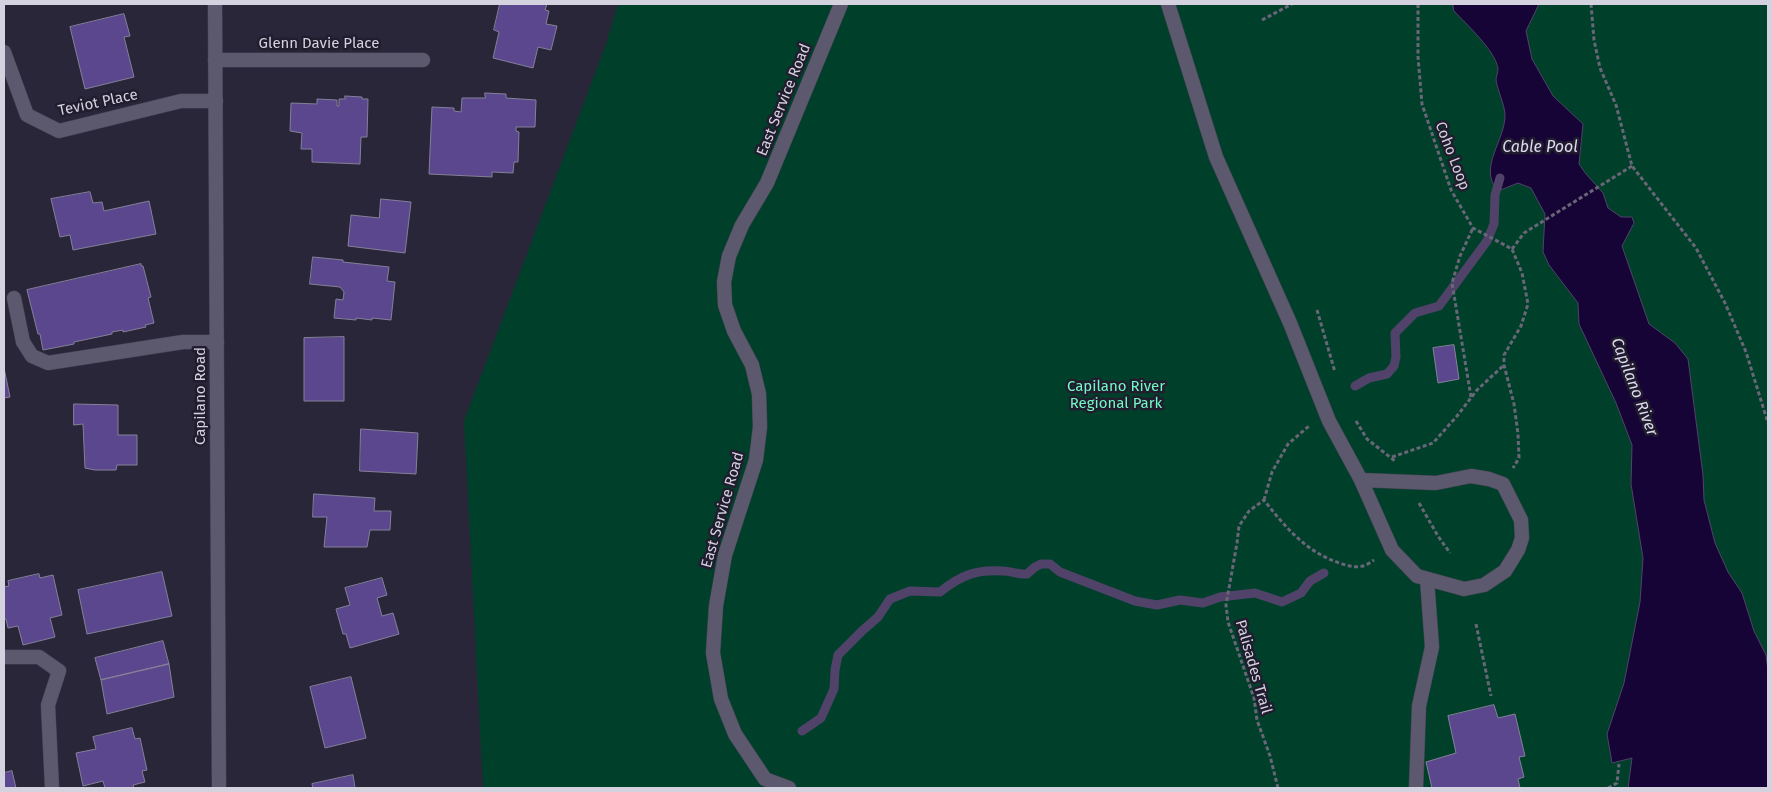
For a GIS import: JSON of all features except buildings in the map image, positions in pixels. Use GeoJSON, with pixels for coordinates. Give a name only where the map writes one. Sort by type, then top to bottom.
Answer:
{"type":"FeatureCollection","features":[{"type":"Feature","properties":{"kind":"main road","name":"Capilano Road"},"geometry":{"type":"LineString","coordinates":[[215,4],[219,788]]}},
{"type":"Feature","properties":{"kind":"main road","name":"East Service Road"},"geometry":{"type":"LineString","coordinates":[[789,788],[765,779],[735,734],[721,699],[713,653],[716,606],[725,555],[756,460],[760,427],[759,394],[752,365],[734,331],[725,305],[724,282],[729,256],[742,224],[767,183],[841,4]]}},
{"type":"Feature","properties":{"kind":"main road"},"geometry":{"type":"LineString","coordinates":[[1168,4],[1216,157],[1290,323],[1329,421],[1360,480],[1392,550],[1417,576],[1464,589],[1484,585],[1505,571],[1518,550],[1522,538],[1521,520],[1503,484],[1471,476],[1436,483],[1360,480]]}},
{"type":"Feature","properties":{"kind":"main road","name":"Teviot Place"},"geometry":{"type":"LineString","coordinates":[[4,52],[27,115],[59,131],[181,101],[216,101]]}},
{"type":"Feature","properties":{"kind":"main road","name":"Glenn Davie Place"},"geometry":{"type":"LineString","coordinates":[[215,60],[423,60]]}},
{"type":"Feature","properties":{"kind":"main road"},"geometry":{"type":"LineString","coordinates":[[14,298],[24,342],[32,356],[48,363],[182,342],[217,342]]}},
{"type":"Feature","properties":{"kind":"main road"},"geometry":{"type":"LineString","coordinates":[[1416,788],[1419,706],[1432,647],[1427,579]]}},
{"type":"Feature","properties":{"kind":"main road"},"geometry":{"type":"LineString","coordinates":[[4,657],[39,657],[59,671],[48,705],[52,788]]}},
{"type":"Feature","properties":{"kind":"path"},"geometry":{"type":"LineString","coordinates":[[1262,20],[1292,4]]}},
{"type":"Feature","properties":{"kind":"path","name":"Coho Loop"},"geometry":{"type":"LineString","coordinates":[[1418,4],[1418,57],[1422,104],[1448,182],[1473,228]]}},
{"type":"Feature","properties":{"kind":"path"},"geometry":{"type":"LineString","coordinates":[[1591,4],[1594,40],[1600,68],[1616,105],[1632,166],[1696,248],[1725,303],[1746,352],[1768,423]]}},
{"type":"Feature","properties":{"kind":"path"},"geometry":{"type":"LineString","coordinates":[[1512,249],[1524,233],[1632,166]]}},
{"type":"Feature","properties":{"kind":"path"},"geometry":{"type":"LineString","coordinates":[[1471,397],[1452,283],[1460,256],[1473,228],[1512,249],[1522,273],[1528,304],[1521,326],[1504,355],[1504,365],[1514,404],[1519,458],[1503,484]]}},
{"type":"Feature","properties":{"kind":"path"},"geometry":{"type":"LineString","coordinates":[[1317,310],[1335,375]]}},
{"type":"Feature","properties":{"kind":"path"},"geometry":{"type":"LineString","coordinates":[[1392,457],[1433,443],[1471,397],[1504,365]]}},
{"type":"Feature","properties":{"kind":"path"},"geometry":{"type":"LineString","coordinates":[[1355,420],[1367,440],[1392,457],[1398,464]]}},
{"type":"Feature","properties":{"kind":"path"},"geometry":{"type":"LineString","coordinates":[[1329,421],[1311,425],[1288,444],[1272,472],[1264,500],[1283,525],[1307,547],[1330,560],[1351,566],[1363,566],[1374,560]]}},
{"type":"Feature","properties":{"kind":"path","name":"Palisades Trail"},"geometry":{"type":"LineString","coordinates":[[1264,500],[1249,511],[1239,526],[1238,543],[1226,605],[1228,622],[1254,698],[1257,720],[1270,756],[1278,788]]}},
{"type":"Feature","properties":{"kind":"path"},"geometry":{"type":"LineString","coordinates":[[1418,503],[1450,553]]}},
{"type":"Feature","properties":{"kind":"path"},"geometry":{"type":"LineString","coordinates":[[1476,624],[1491,696]]}},
{"type":"Feature","properties":{"kind":"path"},"geometry":{"type":"LineString","coordinates":[[1608,788],[1617,783],[1619,764]]}},
{"type":"Feature","properties":{"kind":"green space","name":"Capilano River Regional Park"},"geometry":{"type":"Polygon","coordinates":[[[618,4],[1768,4],[1768,788],[483,788],[464,421],[606,44],[618,4]]]}},
{"type":"Feature","properties":{"kind":"water"},"geometry":{"type":"Polygon","coordinates":[[[1453,4],[1539,4],[1526,31],[1532,59],[1553,96],[1583,124],[1579,164],[1603,193],[1608,208],[1621,217],[1632,217],[1634,223],[1622,246],[1649,324],[1675,343],[1688,359],[1703,475],[1704,500],[1715,543],[1728,572],[1742,593],[1754,631],[1766,655],[1768,670],[1768,788],[1628,788],[1632,758],[1612,763],[1607,734],[1624,683],[1640,602],[1643,558],[1631,484],[1632,445],[1616,403],[1579,324],[1578,303],[1549,265],[1543,252],[1545,214],[1531,188],[1518,183],[1498,191],[1492,182],[1490,173],[1491,163],[1504,124],[1505,114],[1496,80],[1498,69],[1492,54],[1480,38],[1454,11],[1453,4]]]}},
{"type":"Feature","properties":{"kind":"waterway"},"geometry":{"type":"LineString","coordinates":[[1355,386],[1369,378],[1387,374],[1394,366],[1396,357],[1395,333],[1415,313],[1439,306],[1487,241],[1494,224],[1495,195],[1500,178]]}},
{"type":"Feature","properties":{"kind":"waterway"},"geometry":{"type":"LineString","coordinates":[[802,731],[821,718],[834,689],[838,655],[878,617],[890,599],[910,591],[940,592],[962,577],[977,572],[1006,571],[1027,574],[1041,564],[1050,564],[1060,572],[1135,601],[1157,605],[1180,600],[1203,603],[1220,597],[1255,593],[1282,602],[1301,593],[1310,581],[1324,573]]}},
{"type":"Feature","properties":{"kind":"water label","name":"Cable Pool"},"geometry":{"type":"Point","coordinates":[1540,148]}},
{"type":"Feature","properties":{"kind":"water label","name":"Capilano River"},"geometry":{"type":"Point","coordinates":[1634,387]}}]}
